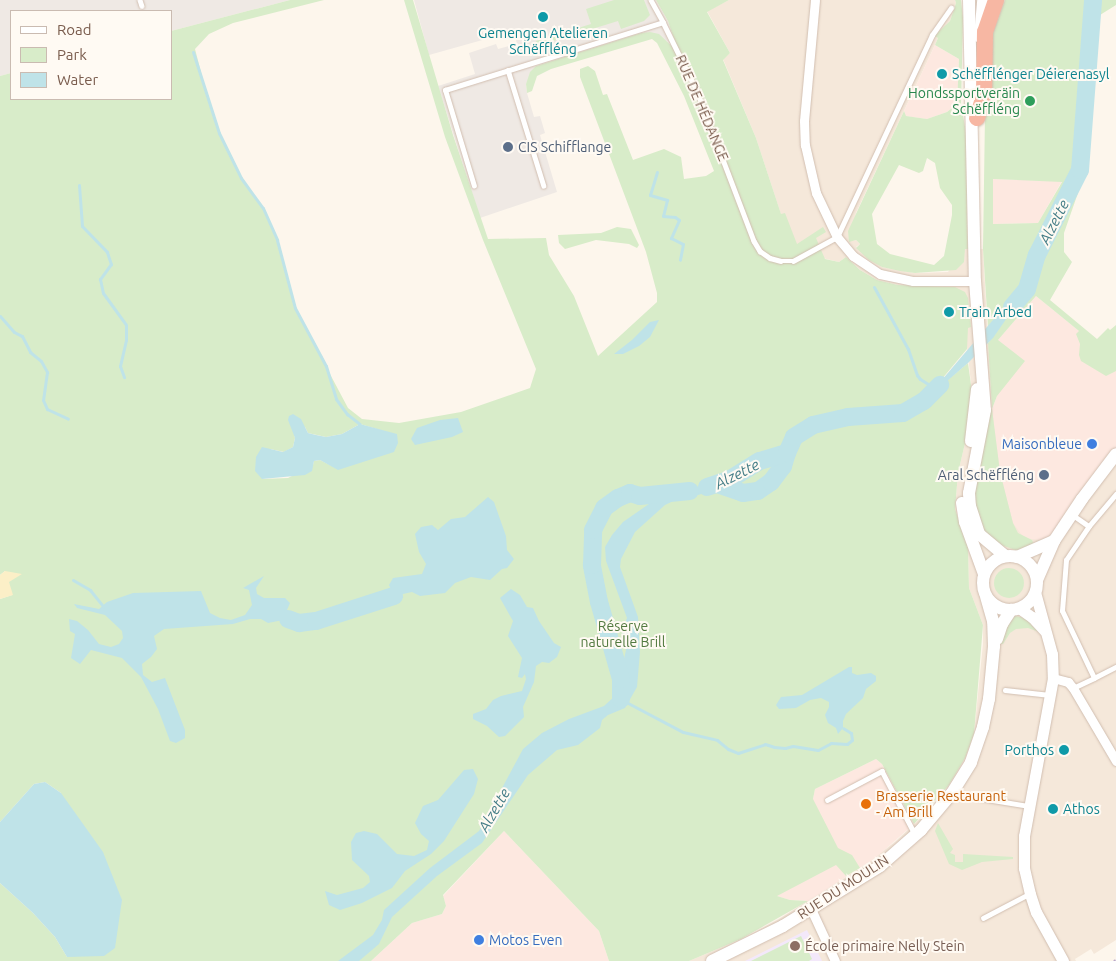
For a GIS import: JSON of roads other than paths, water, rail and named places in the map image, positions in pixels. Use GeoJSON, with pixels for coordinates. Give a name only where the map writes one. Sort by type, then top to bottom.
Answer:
{"type":"FeatureCollection","features":[{"type":"Feature","properties":{"kind":"highway"},"geometry":{"type":"LineString","coordinates":[[977,118],[984,95],[985,32],[996,0]]}},
{"type":"Feature","properties":{"kind":"main road"},"geometry":{"type":"LineString","coordinates":[[969,0],[975,280],[985,410],[970,484],[970,506],[979,534],[1011,557],[1030,566],[1036,586]]}},
{"type":"Feature","properties":{"kind":"main road"},"geometry":{"type":"LineString","coordinates":[[974,215],[983,0]]}},
{"type":"Feature","properties":{"kind":"main road"},"geometry":{"type":"LineString","coordinates":[[980,359],[973,434],[961,493],[965,522],[984,574],[983,589],[993,621],[994,646]]}},
{"type":"Feature","properties":{"kind":"main road"},"geometry":{"type":"LineString","coordinates":[[994,646],[1002,624],[1015,609],[1032,599],[1054,541],[1116,454]]}},
{"type":"Feature","properties":{"kind":"main road"},"geometry":{"type":"LineString","coordinates":[[984,574],[992,562],[1054,541]]}},
{"type":"Feature","properties":{"kind":"main road"},"geometry":{"type":"LineString","coordinates":[[986,596],[996,607],[1015,609]]}},
{"type":"Feature","properties":{"kind":"main road","name":"RUE DU MOULIN"},"geometry":{"type":"LineString","coordinates":[[712,961],[744,946],[811,909],[880,866],[916,835],[952,793],[971,762],[985,720],[994,646]]}},
{"type":"Feature","properties":{"kind":"street"},"geometry":{"type":"LineString","coordinates":[[815,0],[804,121],[805,145],[816,193],[837,237],[853,256],[880,274],[913,281],[975,280]]}},
{"type":"Feature","properties":{"kind":"street"},"geometry":{"type":"LineString","coordinates":[[1036,586],[1052,654],[1053,678],[1030,807],[1024,854],[1030,894],[1044,929],[1063,961]]}},
{"type":"Feature","properties":{"kind":"street"},"geometry":{"type":"LineString","coordinates":[[1015,609],[1032,617],[1046,631]]}},
{"type":"Feature","properties":{"kind":"street"},"geometry":{"type":"LineString","coordinates":[[1053,678],[1068,682],[1073,688],[1116,761]]}},
{"type":"Feature","properties":{"kind":"street"},"geometry":{"type":"LineString","coordinates":[[811,909],[835,961]]}},
{"type":"Feature","properties":{"kind":"lane"},"geometry":{"type":"LineString","coordinates":[[140,0],[142,6]]}},
{"type":"Feature","properties":{"kind":"lane","name":"RUE DE HÉDANGE"},"geometry":{"type":"LineString","coordinates":[[651,0],[696,90],[754,241],[760,251],[770,258],[781,261],[793,260],[837,237]]}},
{"type":"Feature","properties":{"kind":"lane"},"geometry":{"type":"LineString","coordinates":[[837,237],[932,35],[951,8]]}},
{"type":"Feature","properties":{"kind":"lane"},"geometry":{"type":"LineString","coordinates":[[474,186],[445,90],[663,22]]}},
{"type":"Feature","properties":{"kind":"lane"},"geometry":{"type":"LineString","coordinates":[[508,70],[544,186]]}},
{"type":"Feature","properties":{"kind":"lane"},"geometry":{"type":"LineString","coordinates":[[1094,678],[1062,611],[1066,560],[1089,526],[1116,494]]}},
{"type":"Feature","properties":{"kind":"lane"},"geometry":{"type":"LineString","coordinates":[[1072,514],[1089,526]]}},
{"type":"Feature","properties":{"kind":"lane"},"geometry":{"type":"LineString","coordinates":[[1073,688],[1116,667]]}},
{"type":"Feature","properties":{"kind":"lane"},"geometry":{"type":"LineString","coordinates":[[1005,690],[1051,696]]}},
{"type":"Feature","properties":{"kind":"lane"},"geometry":{"type":"LineString","coordinates":[[827,800],[882,771],[916,835]]}},
{"type":"Feature","properties":{"kind":"lane"},"geometry":{"type":"LineString","coordinates":[[968,796],[1030,807]]}},
{"type":"Feature","properties":{"kind":"lane"},"geometry":{"type":"LineString","coordinates":[[983,918],[1030,894]]}},
{"type":"Feature","properties":{"kind":"water"},"geometry":{"type":"Polygon","coordinates":[[[1027,289],[993,338],[968,363],[924,401],[998,314],[1027,289]]]}},
{"type":"Feature","properties":{"kind":"water"},"geometry":{"type":"Polygon","coordinates":[[[659,320],[650,337],[639,346],[623,354],[614,354],[650,322],[659,320]]]}},
{"type":"Feature","properties":{"kind":"water"},"geometry":{"type":"Polygon","coordinates":[[[293,414],[301,419],[308,433],[326,437],[342,434],[360,424],[397,434],[398,443],[394,452],[338,470],[320,460],[314,461],[312,471],[305,475],[262,479],[255,471],[256,457],[262,447],[283,452],[293,447],[295,438],[288,420],[289,416],[293,414]]]}},
{"type":"Feature","properties":{"kind":"water"},"geometry":{"type":"Polygon","coordinates":[[[458,418],[463,432],[452,437],[415,445],[411,439],[417,428],[440,420],[458,418]]]}},
{"type":"Feature","properties":{"kind":"water"},"geometry":{"type":"Polygon","coordinates":[[[729,480],[743,493],[719,489],[698,495],[686,495],[665,505],[635,532],[621,559],[620,567],[638,617],[640,652],[637,687],[625,708],[608,715],[602,720],[600,728],[578,745],[557,750],[528,775],[482,843],[437,876],[392,917],[379,944],[359,961],[338,961],[373,935],[382,920],[384,910],[430,868],[479,831],[523,749],[542,733],[569,719],[604,706],[616,695],[626,650],[622,630],[627,618],[606,561],[605,547],[612,535],[623,522],[659,497],[676,491],[696,488],[702,484],[729,480]]]}},
{"type":"Feature","properties":{"kind":"water"},"geometry":{"type":"Polygon","coordinates":[[[488,497],[494,502],[506,536],[507,550],[514,559],[507,568],[502,569],[490,580],[471,577],[455,583],[445,593],[420,596],[412,592],[394,596],[389,585],[393,578],[422,574],[426,564],[419,552],[415,534],[421,527],[432,525],[438,530],[451,519],[465,517],[488,497]]]}},
{"type":"Feature","properties":{"kind":"water"},"geometry":{"type":"Polygon","coordinates":[[[264,576],[256,588],[257,594],[264,598],[285,598],[290,603],[287,610],[288,619],[268,623],[261,619],[250,619],[233,624],[164,629],[154,636],[157,649],[142,664],[143,675],[152,682],[165,678],[185,730],[185,738],[176,743],[170,741],[158,709],[141,677],[122,658],[91,650],[80,664],[71,658],[75,634],[70,631],[69,619],[77,621],[88,630],[99,644],[111,647],[119,644],[123,638],[122,631],[105,615],[77,608],[74,604],[99,609],[107,602],[133,593],[201,591],[210,613],[220,618],[231,620],[245,615],[252,605],[249,590],[243,588],[264,576]]]}},
{"type":"Feature","properties":{"kind":"water"},"geometry":{"type":"Polygon","coordinates":[[[511,589],[520,595],[527,607],[533,608],[539,621],[554,643],[561,647],[557,657],[549,663],[542,662],[536,666],[534,682],[523,707],[524,717],[505,736],[499,737],[487,726],[473,719],[473,714],[486,709],[493,700],[501,696],[522,691],[526,679],[525,674],[522,678],[518,677],[522,658],[508,636],[513,621],[500,598],[511,589]]]}},
{"type":"Feature","properties":{"kind":"water"},"geometry":{"type":"Polygon","coordinates":[[[852,667],[852,673],[857,675],[871,673],[876,676],[876,681],[866,689],[863,698],[846,714],[843,728],[838,734],[836,728],[828,723],[825,715],[829,702],[821,698],[810,700],[796,708],[779,709],[776,705],[781,697],[802,695],[852,667]]]}},
{"type":"Feature","properties":{"kind":"water"},"geometry":{"type":"Polygon","coordinates":[[[473,769],[478,779],[474,794],[444,841],[431,854],[405,871],[392,888],[362,903],[340,910],[329,905],[325,891],[337,895],[363,888],[370,882],[369,876],[352,860],[351,842],[356,833],[364,831],[377,834],[397,854],[414,856],[427,850],[429,841],[421,834],[415,823],[423,806],[438,800],[464,770],[473,769]]]}},
{"type":"Feature","properties":{"kind":"water"},"geometry":{"type":"Polygon","coordinates":[[[45,782],[61,793],[103,852],[122,900],[115,948],[104,956],[67,957],[55,937],[33,913],[0,883],[0,822],[34,784],[45,782]]]}},
{"type":"Feature","properties":{"kind":"waterway","name":"Alzette"},"geometry":{"type":"LineString","coordinates":[[1012,307],[1027,289],[1037,255],[1080,170],[1093,0]]}},
{"type":"Feature","properties":{"kind":"waterway"},"geometry":{"type":"LineString","coordinates":[[193,52],[219,133],[241,178],[263,208],[277,240],[295,308],[326,366],[336,399],[347,414],[360,424]]}},
{"type":"Feature","properties":{"kind":"waterway"},"geometry":{"type":"LineString","coordinates":[[657,172],[650,195],[667,200],[663,216],[675,217],[679,220],[671,238],[683,244],[680,260]]}},
{"type":"Feature","properties":{"kind":"waterway"},"geometry":{"type":"LineString","coordinates":[[79,185],[82,226],[107,252],[111,264],[100,279],[103,293],[126,325],[126,340],[120,366],[124,377]]}},
{"type":"Feature","properties":{"kind":"waterway"},"geometry":{"type":"LineString","coordinates":[[874,287],[908,349],[917,375],[936,389]]}},
{"type":"Feature","properties":{"kind":"waterway"},"geometry":{"type":"LineString","coordinates":[[0,316],[14,332],[22,336],[30,352],[41,361],[47,372],[43,400],[47,409],[68,419]]}},
{"type":"Feature","properties":{"kind":"waterway","name":"Alzette"},"geometry":{"type":"LineString","coordinates":[[707,487],[729,480],[760,461],[787,453],[794,437],[813,425],[848,417],[903,413],[924,401],[940,385]]}},
{"type":"Feature","properties":{"kind":"waterway"},"geometry":{"type":"LineString","coordinates":[[720,485],[743,493],[758,491],[771,482],[783,466],[787,453]]}},
{"type":"Feature","properties":{"kind":"waterway"},"geometry":{"type":"LineString","coordinates":[[621,699],[621,679],[599,602],[592,565],[593,530],[604,508],[618,498],[630,493],[640,496],[690,491]]}},
{"type":"Feature","properties":{"kind":"waterway"},"geometry":{"type":"LineString","coordinates":[[73,580],[90,590],[103,606]]}},
{"type":"Feature","properties":{"kind":"waterway"},"geometry":{"type":"LineString","coordinates":[[288,619],[299,623],[316,621],[394,596]]}},
{"type":"Feature","properties":{"kind":"waterway"},"geometry":{"type":"LineString","coordinates":[[626,702],[683,732],[717,740],[728,749],[738,753],[765,744],[774,747],[785,748],[793,746],[818,750],[831,743],[847,744],[852,740],[851,733],[843,728]]}},
{"type":"Feature","properties":{"kind":"place","name":"Gemengen Atelieren Schëffléng"},"geometry":{"type":"Point","coordinates":[543,17]}},
{"type":"Feature","properties":{"kind":"place","name":"Schëfflénger Déierenasyl"},"geometry":{"type":"Point","coordinates":[942,74]}},
{"type":"Feature","properties":{"kind":"place","name":"Hondssportveräin Schëffléng"},"geometry":{"type":"Point","coordinates":[1030,101]}},
{"type":"Feature","properties":{"kind":"place","name":"CIS Schifflange"},"geometry":{"type":"Point","coordinates":[508,147]}},
{"type":"Feature","properties":{"kind":"place","name":"Train Arbed"},"geometry":{"type":"Point","coordinates":[949,312]}},
{"type":"Feature","properties":{"kind":"place","name":"Maisonbleue"},"geometry":{"type":"Point","coordinates":[1092,444]}},
{"type":"Feature","properties":{"kind":"place","name":"Aral Schëffléng"},"geometry":{"type":"Point","coordinates":[1044,475]}},
{"type":"Feature","properties":{"kind":"place","name":"Porthos"},"geometry":{"type":"Point","coordinates":[1064,750]}},
{"type":"Feature","properties":{"kind":"place","name":"Brasserie Restaurant - Am Brill"},"geometry":{"type":"Point","coordinates":[866,804]}},
{"type":"Feature","properties":{"kind":"place","name":"Athos"},"geometry":{"type":"Point","coordinates":[1053,809]}},
{"type":"Feature","properties":{"kind":"place","name":"Motos Even"},"geometry":{"type":"Point","coordinates":[479,940]}},
{"type":"Feature","properties":{"kind":"place","name":"École primaire Nelly Stein"},"geometry":{"type":"Point","coordinates":[795,946]}},
{"type":"Feature","properties":{"kind":"park label","name":"Réserve naturelle Brill"},"geometry":{"type":"Point","coordinates":[623,634]}}]}
